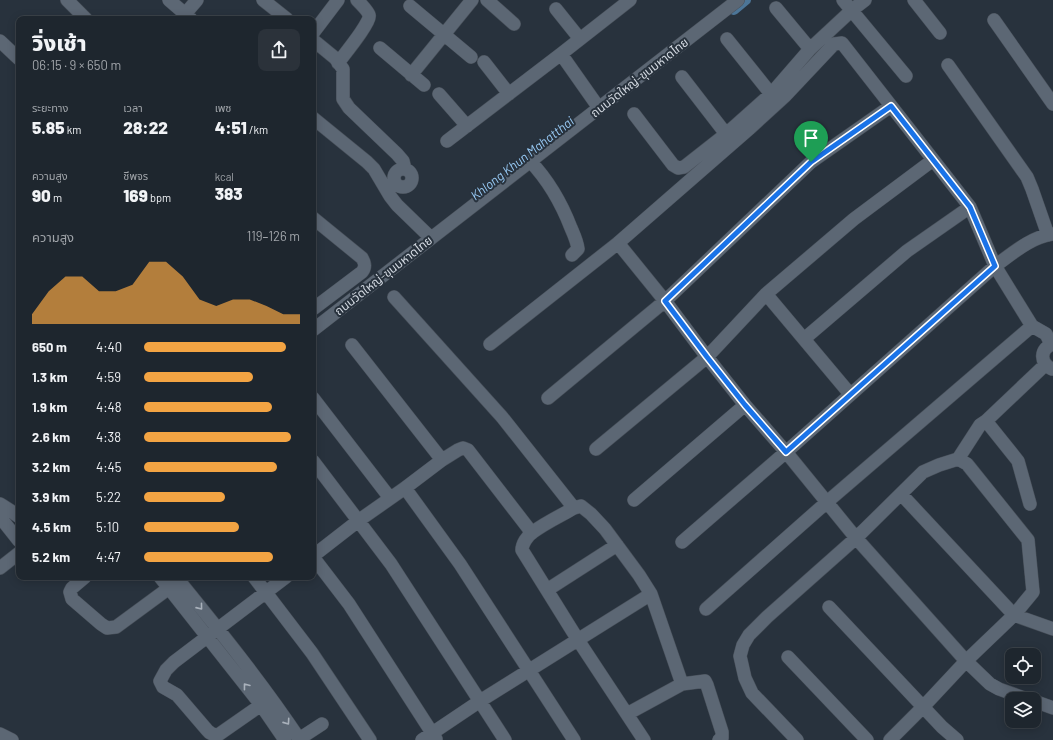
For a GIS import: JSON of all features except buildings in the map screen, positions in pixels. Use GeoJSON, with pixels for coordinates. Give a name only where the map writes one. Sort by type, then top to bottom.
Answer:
{"type":"FeatureCollection","features":[{"type":"Feature","properties":{"kind":"street"},"geometry":{"type":"LineString","coordinates":[[67,0],[83,16]]}},
{"type":"Feature","properties":{"kind":"street"},"geometry":{"type":"LineString","coordinates":[[169,0],[188,16],[197,0]]}},
{"type":"Feature","properties":{"kind":"street"},"geometry":{"type":"LineString","coordinates":[[316,29],[338,0]]}},
{"type":"Feature","properties":{"kind":"street"},"geometry":{"type":"LineString","coordinates":[[338,63],[370,18],[370,14],[357,0]]}},
{"type":"Feature","properties":{"kind":"street"},"geometry":{"type":"LineString","coordinates":[[412,75],[472,0]]}},
{"type":"Feature","properties":{"kind":"street"},"geometry":{"type":"LineString","coordinates":[[487,0],[514,24]]}},
{"type":"Feature","properties":{"kind":"street"},"geometry":{"type":"LineString","coordinates":[[843,0],[906,76]]}},
{"type":"Feature","properties":{"kind":"street"},"geometry":{"type":"LineString","coordinates":[[634,114],[673,165],[678,168],[684,167],[726,134],[772,94],[810,49],[865,0]]}},
{"type":"Feature","properties":{"kind":"street"},"geometry":{"type":"LineString","coordinates":[[914,0],[940,33]]}},
{"type":"Feature","properties":{"kind":"street"},"geometry":{"type":"LineString","coordinates":[[267,1],[284,16]]}},
{"type":"Feature","properties":{"kind":"street"},"geometry":{"type":"LineString","coordinates":[[447,141],[580,39],[622,2]]}},
{"type":"Feature","properties":{"kind":"street","name":"ถนนวัดใหญ่-ขุนมหาดไทย"},"geometry":{"type":"LineString","coordinates":[[316,328],[431,238],[532,164],[731,2]]}},
{"type":"Feature","properties":{"kind":"street"},"geometry":{"type":"LineString","coordinates":[[410,6],[471,58]]}},
{"type":"Feature","properties":{"kind":"street"},"geometry":{"type":"LineString","coordinates":[[776,8],[810,49]]}},
{"type":"Feature","properties":{"kind":"street"},"geometry":{"type":"LineString","coordinates":[[556,9],[580,39]]}},
{"type":"Feature","properties":{"kind":"street"},"geometry":{"type":"LineString","coordinates":[[994,20],[1053,104]]}},
{"type":"Feature","properties":{"kind":"street"},"geometry":{"type":"LineString","coordinates":[[727,39],[772,94]]}},
{"type":"Feature","properties":{"kind":"street"},"geometry":{"type":"LineString","coordinates":[[0,41],[16,56]]}},
{"type":"Feature","properties":{"kind":"street"},"geometry":{"type":"LineString","coordinates":[[316,42],[335,58],[343,69],[343,99],[346,104],[397,154],[405,169],[412,176],[411,182],[407,186],[394,191]]}},
{"type":"Feature","properties":{"kind":"street"},"geometry":{"type":"LineString","coordinates":[[490,344],[618,243],[750,128],[785,96],[834,44],[842,43],[934,160],[970,207],[995,266],[1032,326],[1046,334],[1052,344],[1044,351],[1043,361],[1049,367],[980,425],[958,459],[923,472],[856,538],[749,635],[743,645],[740,656],[745,678],[752,693],[797,740]]}},
{"type":"Feature","properties":{"kind":"street"},"geometry":{"type":"LineString","coordinates":[[380,48],[424,85]]}},
{"type":"Feature","properties":{"kind":"street"},"geometry":{"type":"LineString","coordinates":[[561,54],[599,108]]}},
{"type":"Feature","properties":{"kind":"street"},"geometry":{"type":"LineString","coordinates":[[484,62],[509,94]]}},
{"type":"Feature","properties":{"kind":"street"},"geometry":{"type":"LineString","coordinates":[[682,542],[786,452],[995,266],[1025,244],[1050,235],[1027,177],[948,65]]}},
{"type":"Feature","properties":{"kind":"street"},"geometry":{"type":"LineString","coordinates":[[682,77],[726,134]]}},
{"type":"Feature","properties":{"kind":"street"},"geometry":{"type":"LineString","coordinates":[[439,94],[467,126]]}},
{"type":"Feature","properties":{"kind":"street"},"geometry":{"type":"LineString","coordinates":[[548,398],[665,301],[811,162],[891,106]]}},
{"type":"Feature","properties":{"kind":"street"},"geometry":{"type":"LineString","coordinates":[[316,120],[374,169],[381,180],[394,191],[397,204],[431,238]]}},
{"type":"Feature","properties":{"kind":"street"},"geometry":{"type":"LineString","coordinates":[[596,449],[707,357],[766,294],[854,219],[934,160]]}},
{"type":"Feature","properties":{"kind":"street"},"geometry":{"type":"LineString","coordinates":[[532,164],[555,192],[566,213],[578,248],[572,255]]}},
{"type":"Feature","properties":{"kind":"street"},"geometry":{"type":"LineString","coordinates":[[804,339],[908,251],[970,207]]}},
{"type":"Feature","properties":{"kind":"street"},"geometry":{"type":"LineString","coordinates":[[316,220],[365,262],[362,272],[316,307]]}},
{"type":"Feature","properties":{"kind":"street"},"geometry":{"type":"LineString","coordinates":[[618,243],[665,301],[745,405],[786,452],[856,538],[966,661],[990,684],[1007,692]]}},
{"type":"Feature","properties":{"kind":"street"},"geometry":{"type":"LineString","coordinates":[[766,294],[850,394]]}},
{"type":"Feature","properties":{"kind":"street"},"geometry":{"type":"LineString","coordinates":[[394,297],[502,417],[574,508]]}},
{"type":"Feature","properties":{"kind":"street"},"geometry":{"type":"LineString","coordinates":[[706,609],[827,502],[1032,326]]}},
{"type":"Feature","properties":{"kind":"street"},"geometry":{"type":"LineString","coordinates":[[352,345],[442,460]]}},
{"type":"Feature","properties":{"kind":"street"},"geometry":{"type":"LineString","coordinates":[[316,402],[390,498]]}},
{"type":"Feature","properties":{"kind":"street"},"geometry":{"type":"LineString","coordinates":[[634,500],[745,405]]}},
{"type":"Feature","properties":{"kind":"street"},"geometry":{"type":"LineString","coordinates":[[986,421],[1018,461],[1030,504]]}},
{"type":"Feature","properties":{"kind":"street"},"geometry":{"type":"LineString","coordinates":[[316,555],[358,521],[461,448],[468,450],[532,533]]}},
{"type":"Feature","properties":{"kind":"street"},"geometry":{"type":"LineString","coordinates":[[890,740],[966,661],[1014,615],[1033,592],[1028,540],[967,464],[958,459]]}},
{"type":"Feature","properties":{"kind":"street"},"geometry":{"type":"LineString","coordinates":[[316,465],[391,564],[505,740]]}},
{"type":"Feature","properties":{"kind":"street"},"geometry":{"type":"LineString","coordinates":[[405,488],[460,564],[574,740]]}},
{"type":"Feature","properties":{"kind":"street"},"geometry":{"type":"LineString","coordinates":[[901,494],[1014,615],[1053,629]]}},
{"type":"Feature","properties":{"kind":"street"},"geometry":{"type":"LineString","coordinates":[[644,740],[578,640],[522,550],[524,542],[532,533],[580,506],[605,529],[639,574],[651,594],[682,684]]}},
{"type":"Feature","properties":{"kind":"street"},"geometry":{"type":"LineString","coordinates":[[0,508],[16,516]]}},
{"type":"Feature","properties":{"kind":"street"},"geometry":{"type":"LineString","coordinates":[[0,508],[16,536]]}},
{"type":"Feature","properties":{"kind":"street"},"geometry":{"type":"LineString","coordinates":[[547,590],[617,545]]}},
{"type":"Feature","properties":{"kind":"street"},"geometry":{"type":"LineString","coordinates":[[0,568],[16,556]]}},
{"type":"Feature","properties":{"kind":"street"},"geometry":{"type":"LineString","coordinates":[[316,561],[349,604],[430,738],[480,702],[651,594]]}},
{"type":"Feature","properties":{"kind":"street"},"geometry":{"type":"LineString","coordinates":[[82,580],[71,590],[70,595],[78,604],[107,628],[116,627],[172,582],[213,633],[266,692],[300,740],[322,724]]}},
{"type":"Feature","properties":{"kind":"street"},"geometry":{"type":"LineString","coordinates":[[256,580],[312,653],[370,740]]}},
{"type":"Feature","properties":{"kind":"street"},"geometry":{"type":"LineString","coordinates":[[261,705],[218,734],[214,735],[210,734],[177,695],[163,687],[160,681],[166,670],[174,662],[282,580]]}},
{"type":"Feature","properties":{"kind":"street"},"geometry":{"type":"LineString","coordinates":[[829,607],[942,727],[957,740]]}},
{"type":"Feature","properties":{"kind":"street"},"geometry":{"type":"LineString","coordinates":[[213,633],[285,740]]}},
{"type":"Feature","properties":{"kind":"street"},"geometry":{"type":"LineString","coordinates":[[788,657],[867,740]]}},
{"type":"Feature","properties":{"kind":"street"},"geometry":{"type":"LineString","coordinates":[[627,714],[682,684],[705,681],[722,732],[722,738],[719,740]]}},
{"type":"Feature","properties":{"kind":"street"},"geometry":{"type":"LineString","coordinates":[[1041,704],[1053,708]]}},
{"type":"Feature","properties":{"kind":"street"},"geometry":{"type":"LineString","coordinates":[[0,734],[12,740]]}},
{"type":"Feature","properties":{"kind":"waterway","name":"Khlong Khun Mahatthai"},"geometry":{"type":"LineString","coordinates":[[734,10],[746,0]]}},
{"type":"Feature","properties":{"kind":"route"},"geometry":{"type":"LineString","coordinates":[[891,106],[970,207],[995,266],[786,452],[745,405],[665,301],[811,162],[891,106]]}}]}
